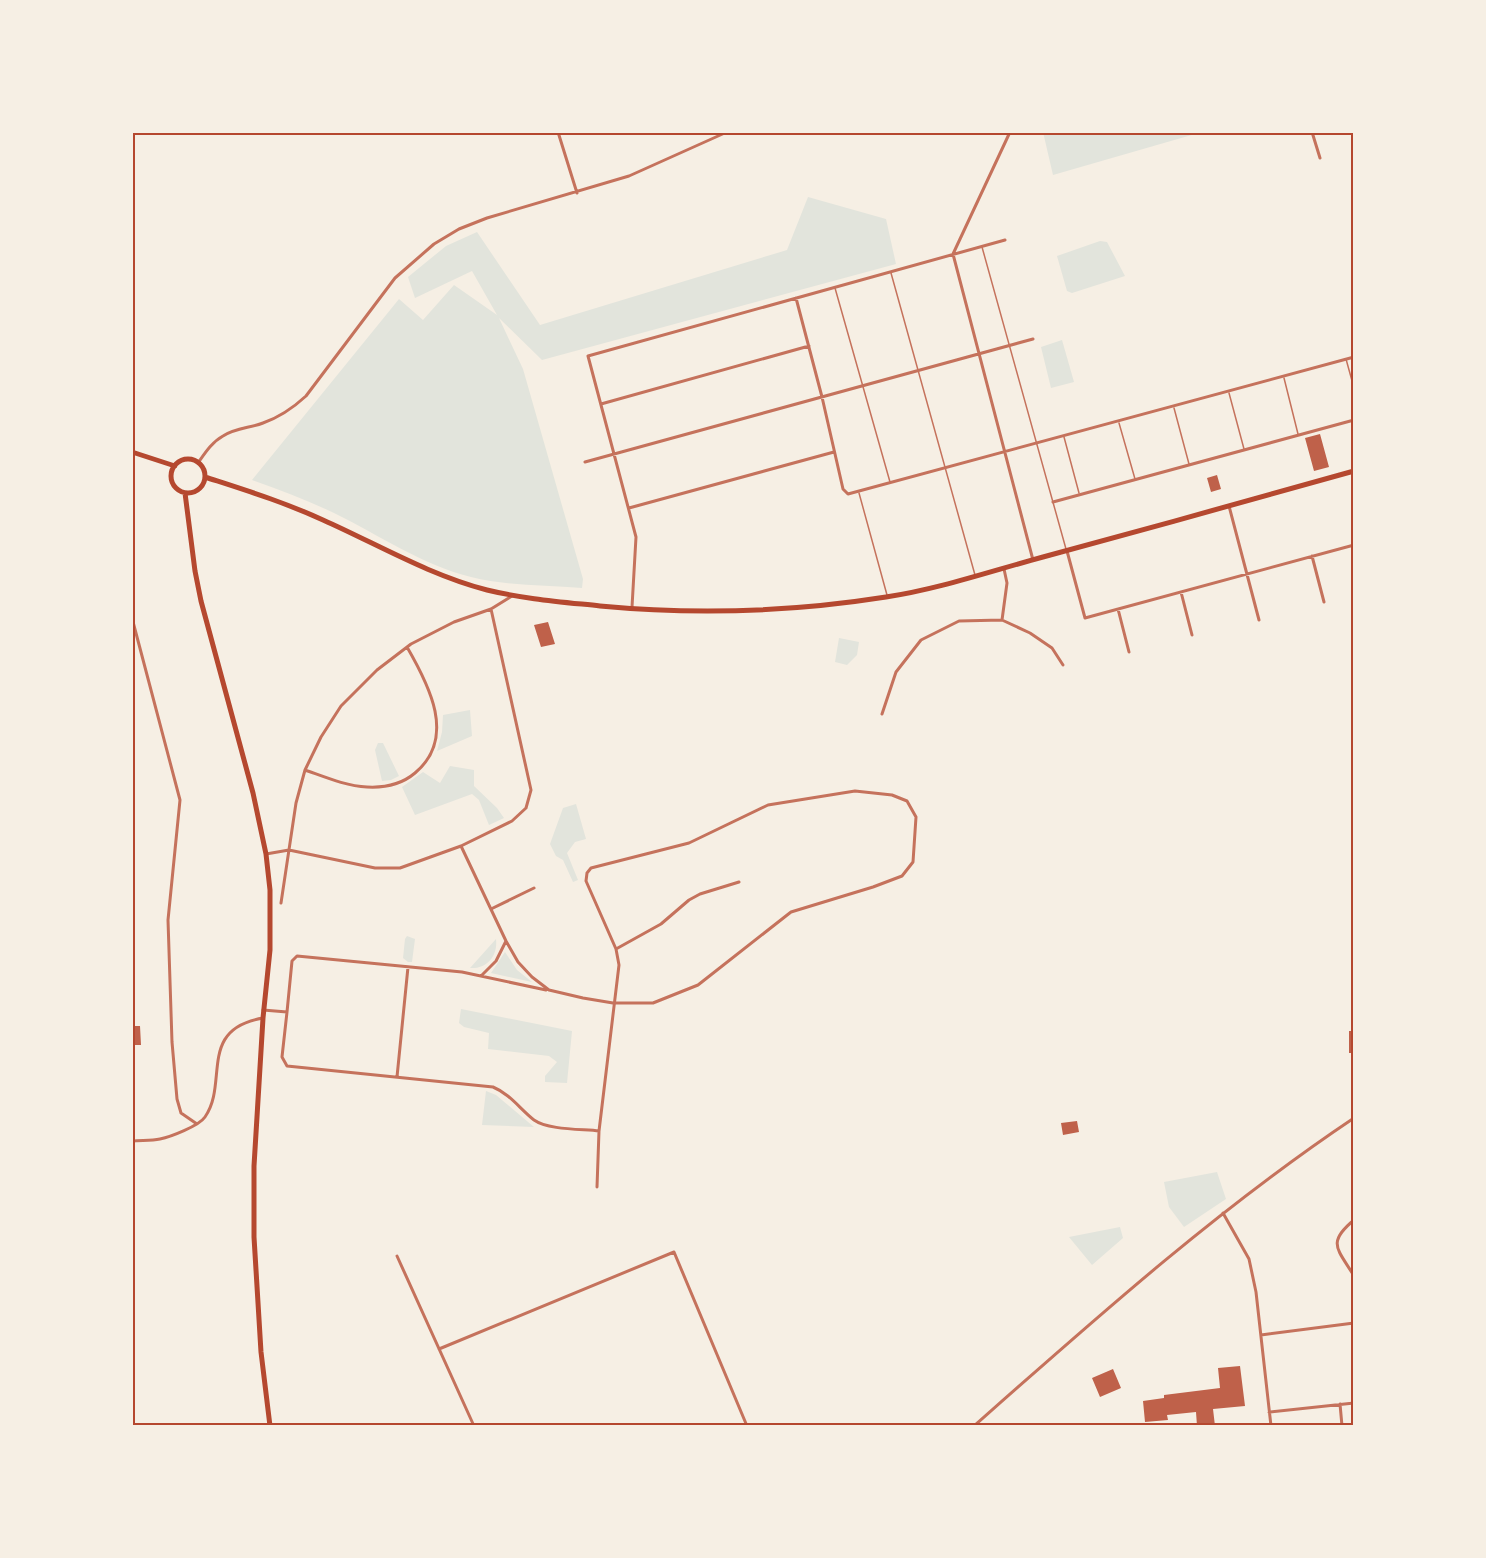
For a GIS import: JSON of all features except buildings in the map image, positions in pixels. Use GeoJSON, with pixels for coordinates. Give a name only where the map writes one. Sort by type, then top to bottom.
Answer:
{"type":"FeatureCollection","features":[{"type":"Feature","properties":{"kind":"main road"},"geometry":{"type":"LineString","coordinates":[[132,452],[175,466]]}},
{"type":"Feature","properties":{"kind":"main road"},"geometry":{"type":"LineString","coordinates":[[187,459],[198,463],[205,477],[204,483],[198,490],[185,493],[179,491],[171,480],[171,472],[175,466],[187,459]]}},
{"type":"Feature","properties":{"kind":"main road"},"geometry":{"type":"LineString","coordinates":[[205,477],[265,496],[418,566],[488,590],[562,602],[632,609],[733,612],[887,597],[1004,569],[1354,471]]}},
{"type":"Feature","properties":{"kind":"main road"},"geometry":{"type":"LineString","coordinates":[[185,493],[201,602],[253,793],[266,854],[271,923],[263,1010],[254,1166],[254,1237],[261,1352],[270,1426]]}},
{"type":"Feature","properties":{"kind":"street"},"geometry":{"type":"LineString","coordinates":[[558,132],[577,193]]}},
{"type":"Feature","properties":{"kind":"street"},"geometry":{"type":"LineString","coordinates":[[198,463],[213,444],[233,430],[262,423],[293,408],[306,396],[395,278],[446,235],[488,218],[628,176],[727,132]]}},
{"type":"Feature","properties":{"kind":"street"},"geometry":{"type":"LineString","coordinates":[[1010,132],[953,254],[1034,560]]}},
{"type":"Feature","properties":{"kind":"street"},"geometry":{"type":"LineString","coordinates":[[1312,132],[1320,158]]}},
{"type":"Feature","properties":{"kind":"street"},"geometry":{"type":"LineString","coordinates":[[632,609],[636,537],[588,356],[1005,240]]}},
{"type":"Feature","properties":{"kind":"street"},"geometry":{"type":"LineString","coordinates":[[796,298],[843,489],[848,494],[1354,357]]}},
{"type":"Feature","properties":{"kind":"street"},"geometry":{"type":"LineString","coordinates":[[585,462],[1033,339]]}},
{"type":"Feature","properties":{"kind":"street"},"geometry":{"type":"LineString","coordinates":[[601,404],[808,346]]}},
{"type":"Feature","properties":{"kind":"street"},"geometry":{"type":"LineString","coordinates":[[1053,502],[1354,420]]}},
{"type":"Feature","properties":{"kind":"street"},"geometry":{"type":"LineString","coordinates":[[628,508],[834,452]]}},
{"type":"Feature","properties":{"kind":"street"},"geometry":{"type":"LineString","coordinates":[[1228,506],[1258,620]]}},
{"type":"Feature","properties":{"kind":"street"},"geometry":{"type":"LineString","coordinates":[[1067,551],[1085,618],[1354,545]]}},
{"type":"Feature","properties":{"kind":"street"},"geometry":{"type":"LineString","coordinates":[[1312,556],[1324,602]]}},
{"type":"Feature","properties":{"kind":"street"},"geometry":{"type":"LineString","coordinates":[[1002,620],[1007,583],[1004,569]]}},
{"type":"Feature","properties":{"kind":"street"},"geometry":{"type":"LineString","coordinates":[[1181,592],[1192,635]]}},
{"type":"Feature","properties":{"kind":"street"},"geometry":{"type":"LineString","coordinates":[[281,903],[296,803],[305,770],[321,737],[341,706],[377,670],[408,647],[454,622],[491,609],[513,595]]}},
{"type":"Feature","properties":{"kind":"street"},"geometry":{"type":"LineString","coordinates":[[266,854],[289,850],[375,868],[400,868],[461,846],[512,821],[526,808],[531,790],[491,609]]}},
{"type":"Feature","properties":{"kind":"street"},"geometry":{"type":"LineString","coordinates":[[1118,609],[1129,652]]}},
{"type":"Feature","properties":{"kind":"street"},"geometry":{"type":"LineString","coordinates":[[132,618],[180,800],[168,920],[172,1042],[177,1099],[181,1113],[197,1124]]}},
{"type":"Feature","properties":{"kind":"street"},"geometry":{"type":"LineString","coordinates":[[882,714],[896,672],[921,640],[958,621],[1002,620],[1030,633],[1052,648],[1063,665]]}},
{"type":"Feature","properties":{"kind":"street"},"geometry":{"type":"LineString","coordinates":[[305,770],[341,783],[368,788],[391,786],[409,778],[425,765],[436,742],[437,719],[431,694],[408,647]]}},
{"type":"Feature","properties":{"kind":"street"},"geometry":{"type":"LineString","coordinates":[[597,1187],[599,1131],[613,1003],[619,965],[616,949],[586,881],[587,873],[591,868],[688,843],[768,805],[855,791],[892,795],[907,801],[916,817],[916,831],[913,862],[902,876],[791,912],[698,985],[653,1003],[613,1003],[481,976],[408,967],[297,956],[292,961],[282,1057],[287,1066],[493,1087],[502,1091],[535,1121],[544,1125],[599,1131]]}},
{"type":"Feature","properties":{"kind":"street"},"geometry":{"type":"LineString","coordinates":[[461,846],[518,962],[549,990]]}},
{"type":"Feature","properties":{"kind":"street"},"geometry":{"type":"LineString","coordinates":[[616,949],[661,924],[689,900],[700,894],[739,882]]}},
{"type":"Feature","properties":{"kind":"street"},"geometry":{"type":"LineString","coordinates":[[491,909],[534,888]]}},
{"type":"Feature","properties":{"kind":"street"},"geometry":{"type":"LineString","coordinates":[[481,976],[496,961],[506,941]]}},
{"type":"Feature","properties":{"kind":"street"},"geometry":{"type":"LineString","coordinates":[[397,1077],[408,967]]}},
{"type":"Feature","properties":{"kind":"street"},"geometry":{"type":"LineString","coordinates":[[263,1010],[287,1012]]}},
{"type":"Feature","properties":{"kind":"street"},"geometry":{"type":"LineString","coordinates":[[132,1140],[159,1140],[197,1124],[205,1118],[210,1106],[218,1055],[223,1043],[244,1022],[263,1018]]}},
{"type":"Feature","properties":{"kind":"street"},"geometry":{"type":"LineString","coordinates":[[974,1426],[1121,1296],[1223,1213],[1354,1118]]}},
{"type":"Feature","properties":{"kind":"street"},"geometry":{"type":"LineString","coordinates":[[1223,1213],[1249,1259],[1256,1293],[1270,1426]]}},
{"type":"Feature","properties":{"kind":"street"},"geometry":{"type":"LineString","coordinates":[[1354,1220],[1340,1231],[1336,1239],[1338,1249],[1354,1276]]}},
{"type":"Feature","properties":{"kind":"street"},"geometry":{"type":"LineString","coordinates":[[439,1349],[674,1252],[747,1426]]}},
{"type":"Feature","properties":{"kind":"street"},"geometry":{"type":"LineString","coordinates":[[397,1257],[474,1426]]}},
{"type":"Feature","properties":{"kind":"street"},"geometry":{"type":"LineString","coordinates":[[1261,1335],[1354,1323]]}},
{"type":"Feature","properties":{"kind":"street"},"geometry":{"type":"LineString","coordinates":[[1269,1412],[1354,1403]]}},
{"type":"Feature","properties":{"kind":"street"},"geometry":{"type":"LineString","coordinates":[[1340,1404],[1342,1426]]}},
{"type":"Feature","properties":{"kind":"lane"},"geometry":{"type":"LineString","coordinates":[[982,246],[1067,551]]}},
{"type":"Feature","properties":{"kind":"lane"},"geometry":{"type":"LineString","coordinates":[[891,272],[976,576]]}},
{"type":"Feature","properties":{"kind":"lane"},"geometry":{"type":"LineString","coordinates":[[835,287],[890,483]]}},
{"type":"Feature","properties":{"kind":"lane"},"geometry":{"type":"LineString","coordinates":[[1346,359],[1354,387]]}},
{"type":"Feature","properties":{"kind":"lane"},"geometry":{"type":"LineString","coordinates":[[1283,376],[1298,435]]}},
{"type":"Feature","properties":{"kind":"lane"},"geometry":{"type":"LineString","coordinates":[[1229,391],[1245,450]]}},
{"type":"Feature","properties":{"kind":"lane"},"geometry":{"type":"LineString","coordinates":[[1173,406],[1190,465]]}},
{"type":"Feature","properties":{"kind":"lane"},"geometry":{"type":"LineString","coordinates":[[1119,421],[1136,480]]}},
{"type":"Feature","properties":{"kind":"lane"},"geometry":{"type":"LineString","coordinates":[[1064,436],[1080,495]]}},
{"type":"Feature","properties":{"kind":"lane"},"geometry":{"type":"LineString","coordinates":[[859,492],[887,597]]}},
{"type":"Feature","properties":{"kind":"shaded area"},"geometry":{"type":"Polygon","coordinates":[[[1043,132],[1202,132],[1053,175],[1043,132]]]}},
{"type":"Feature","properties":{"kind":"shaded area"},"geometry":{"type":"Polygon","coordinates":[[[808,197],[886,219],[896,264],[542,360],[499,318],[523,369],[583,579],[582,588],[498,582],[453,572],[418,557],[324,508],[252,480],[399,299],[423,320],[454,285],[497,315],[472,271],[415,298],[408,277],[446,246],[477,232],[540,325],[787,250],[808,197]]]}},
{"type":"Feature","properties":{"kind":"shaded area"},"geometry":{"type":"Polygon","coordinates":[[[1100,241],[1107,242],[1125,276],[1072,293],[1067,291],[1057,256],[1100,241]]]}},
{"type":"Feature","properties":{"kind":"shaded area"},"geometry":{"type":"Polygon","coordinates":[[[1062,340],[1074,382],[1051,388],[1041,347],[1062,340]]]}},
{"type":"Feature","properties":{"kind":"shaded area"},"geometry":{"type":"Polygon","coordinates":[[[839,638],[859,642],[857,655],[847,665],[835,662],[839,638]]]}},
{"type":"Feature","properties":{"kind":"shaded area"},"geometry":{"type":"Polygon","coordinates":[[[470,710],[472,736],[437,751],[442,732],[443,715],[470,710]]]}},
{"type":"Feature","properties":{"kind":"shaded area"},"geometry":{"type":"Polygon","coordinates":[[[378,743],[383,743],[399,776],[391,780],[382,781],[375,750],[378,743]]]}},
{"type":"Feature","properties":{"kind":"shaded area"},"geometry":{"type":"Polygon","coordinates":[[[450,766],[474,770],[474,786],[504,818],[489,825],[479,800],[472,794],[415,815],[402,787],[423,772],[440,783],[450,766]]]}},
{"type":"Feature","properties":{"kind":"shaded area"},"geometry":{"type":"Polygon","coordinates":[[[576,804],[586,839],[575,842],[567,853],[578,880],[573,882],[563,860],[556,856],[550,844],[563,808],[576,804]]]}},
{"type":"Feature","properties":{"kind":"shaded area"},"geometry":{"type":"Polygon","coordinates":[[[407,936],[415,939],[412,962],[403,958],[407,936]]]}},
{"type":"Feature","properties":{"kind":"shaded area"},"geometry":{"type":"Polygon","coordinates":[[[496,939],[495,951],[490,960],[482,966],[470,968],[496,939]]]}},
{"type":"Feature","properties":{"kind":"shaded area"},"geometry":{"type":"Polygon","coordinates":[[[505,952],[517,970],[532,982],[491,973],[505,952]]]}},
{"type":"Feature","properties":{"kind":"shaded area"},"geometry":{"type":"Polygon","coordinates":[[[461,1009],[572,1031],[567,1083],[545,1082],[545,1076],[557,1062],[549,1056],[488,1049],[489,1033],[464,1027],[459,1023],[461,1009]]]}},
{"type":"Feature","properties":{"kind":"shaded area"},"geometry":{"type":"Polygon","coordinates":[[[486,1091],[496,1095],[534,1127],[482,1125],[486,1091]]]}},
{"type":"Feature","properties":{"kind":"shaded area"},"geometry":{"type":"Polygon","coordinates":[[[1217,1172],[1226,1199],[1184,1227],[1169,1207],[1164,1182],[1217,1172]]]}},
{"type":"Feature","properties":{"kind":"shaded area"},"geometry":{"type":"Polygon","coordinates":[[[1120,1227],[1123,1238],[1092,1265],[1069,1237],[1120,1227]]]}}]}
